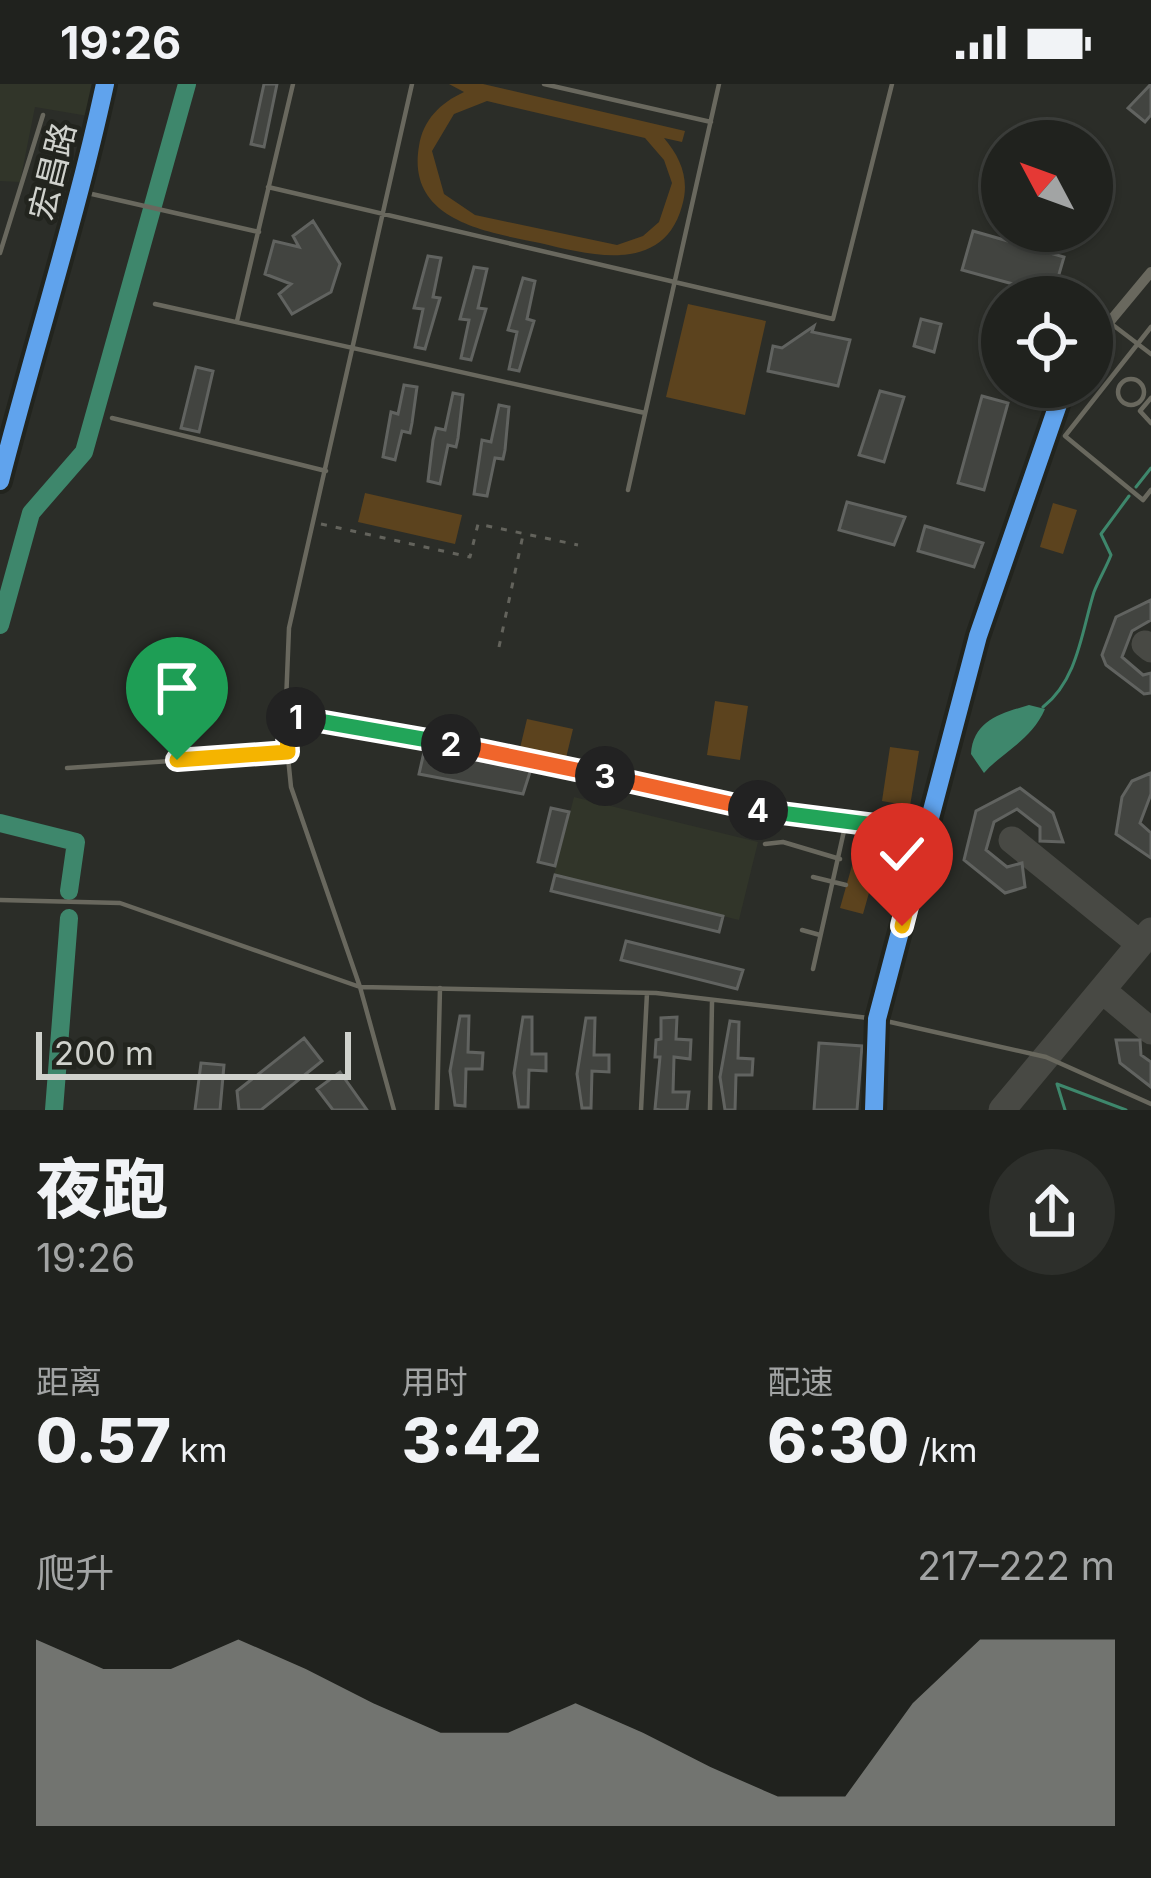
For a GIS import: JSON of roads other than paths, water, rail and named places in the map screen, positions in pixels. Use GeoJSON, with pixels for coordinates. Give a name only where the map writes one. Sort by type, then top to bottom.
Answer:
{"type":"FeatureCollection","features":[{"type":"Feature","properties":{"kind":"street","name":"宏昌路"},"geometry":{"type":"LineString","coordinates":[[0,481],[53,275],[83,192],[105,84]]}},
{"type":"Feature","properties":{"kind":"street"},"geometry":{"type":"LineString","coordinates":[[1113,317],[1151,272]]}},
{"type":"Feature","properties":{"kind":"street"},"geometry":{"type":"LineString","coordinates":[[874,1110],[877,1019],[978,636],[1057,408]]}},
{"type":"Feature","properties":{"kind":"lane"},"geometry":{"type":"LineString","coordinates":[[237,321],[293,84]]}},
{"type":"Feature","properties":{"kind":"lane"},"geometry":{"type":"LineString","coordinates":[[394,1110],[360,986],[291,787],[286,716],[289,628],[412,84]]}},
{"type":"Feature","properties":{"kind":"lane"},"geometry":{"type":"LineString","coordinates":[[544,84],[711,122]]}},
{"type":"Feature","properties":{"kind":"lane"},"geometry":{"type":"LineString","coordinates":[[628,490],[719,84]]}},
{"type":"Feature","properties":{"kind":"lane"},"geometry":{"type":"LineString","coordinates":[[268,187],[833,319],[892,84]]}},
{"type":"Feature","properties":{"kind":"lane"},"geometry":{"type":"LineString","coordinates":[[0,253],[43,115]]}},
{"type":"Feature","properties":{"kind":"lane"},"geometry":{"type":"LineString","coordinates":[[83,192],[259,232]]}},
{"type":"Feature","properties":{"kind":"lane"},"geometry":{"type":"LineString","coordinates":[[155,304],[645,413]]}},
{"type":"Feature","properties":{"kind":"lane"},"geometry":{"type":"LineString","coordinates":[[1113,325],[1151,354]]}},
{"type":"Feature","properties":{"kind":"lane"},"geometry":{"type":"LineString","coordinates":[[1113,375],[1151,327]]}},
{"type":"Feature","properties":{"kind":"lane"},"geometry":{"type":"LineString","coordinates":[[1113,377],[1122,384],[1139,383],[1143,419],[1151,423]]}},
{"type":"Feature","properties":{"kind":"lane"},"geometry":{"type":"LineString","coordinates":[[1122,384],[1123,402],[1143,401]]}},
{"type":"Feature","properties":{"kind":"lane"},"geometry":{"type":"LineString","coordinates":[[1087,408],[1065,436],[1151,506]]}},
{"type":"Feature","properties":{"kind":"lane"},"geometry":{"type":"LineString","coordinates":[[112,418],[326,471]]}},
{"type":"Feature","properties":{"kind":"lane"},"geometry":{"type":"LineString","coordinates":[[1143,500],[1151,490]]}},
{"type":"Feature","properties":{"kind":"lane"},"geometry":{"type":"LineString","coordinates":[[286,716],[353,724],[752,809],[926,832]]}},
{"type":"Feature","properties":{"kind":"lane"},"geometry":{"type":"LineString","coordinates":[[67,768],[288,752]]}},
{"type":"Feature","properties":{"kind":"lane"},"geometry":{"type":"LineString","coordinates":[[814,969],[846,822]]}},
{"type":"Feature","properties":{"kind":"lane"},"geometry":{"type":"LineString","coordinates":[[765,844],[783,842],[840,859]]}},
{"type":"Feature","properties":{"kind":"lane"},"geometry":{"type":"LineString","coordinates":[[813,877],[846,886]]}},
{"type":"Feature","properties":{"kind":"lane"},"geometry":{"type":"LineString","coordinates":[[0,900],[120,903],[360,986],[647,993],[877,1019],[1046,1057],[1151,1103]]}},
{"type":"Feature","properties":{"kind":"lane"},"geometry":{"type":"LineString","coordinates":[[802,930],[820,935]]}},
{"type":"Feature","properties":{"kind":"lane"},"geometry":{"type":"LineString","coordinates":[[437,1110],[440,988]]}},
{"type":"Feature","properties":{"kind":"lane"},"geometry":{"type":"LineString","coordinates":[[641,1110],[647,993]]}},
{"type":"Feature","properties":{"kind":"lane"},"geometry":{"type":"LineString","coordinates":[[710,1110],[712,999]]}},
{"type":"Feature","properties":{"kind":"waterway"},"geometry":{"type":"LineString","coordinates":[[0,625],[31,513],[84,452],[187,84]]}},
{"type":"Feature","properties":{"kind":"waterway"},"geometry":{"type":"LineString","coordinates":[[1136,487],[1151,468]]}},
{"type":"Feature","properties":{"kind":"waterway"},"geometry":{"type":"LineString","coordinates":[[1043,707],[1071,669],[1094,592],[1111,555],[1101,534],[1129,496]]}},
{"type":"Feature","properties":{"kind":"waterway"},"geometry":{"type":"LineString","coordinates":[[0,823],[76,842],[69,891]]}},
{"type":"Feature","properties":{"kind":"waterway"},"geometry":{"type":"LineString","coordinates":[[54,1110],[69,918]]}},
{"type":"Feature","properties":{"kind":"waterway"},"geometry":{"type":"LineString","coordinates":[[1065,1110],[1057,1084],[1126,1110]]}}]}
